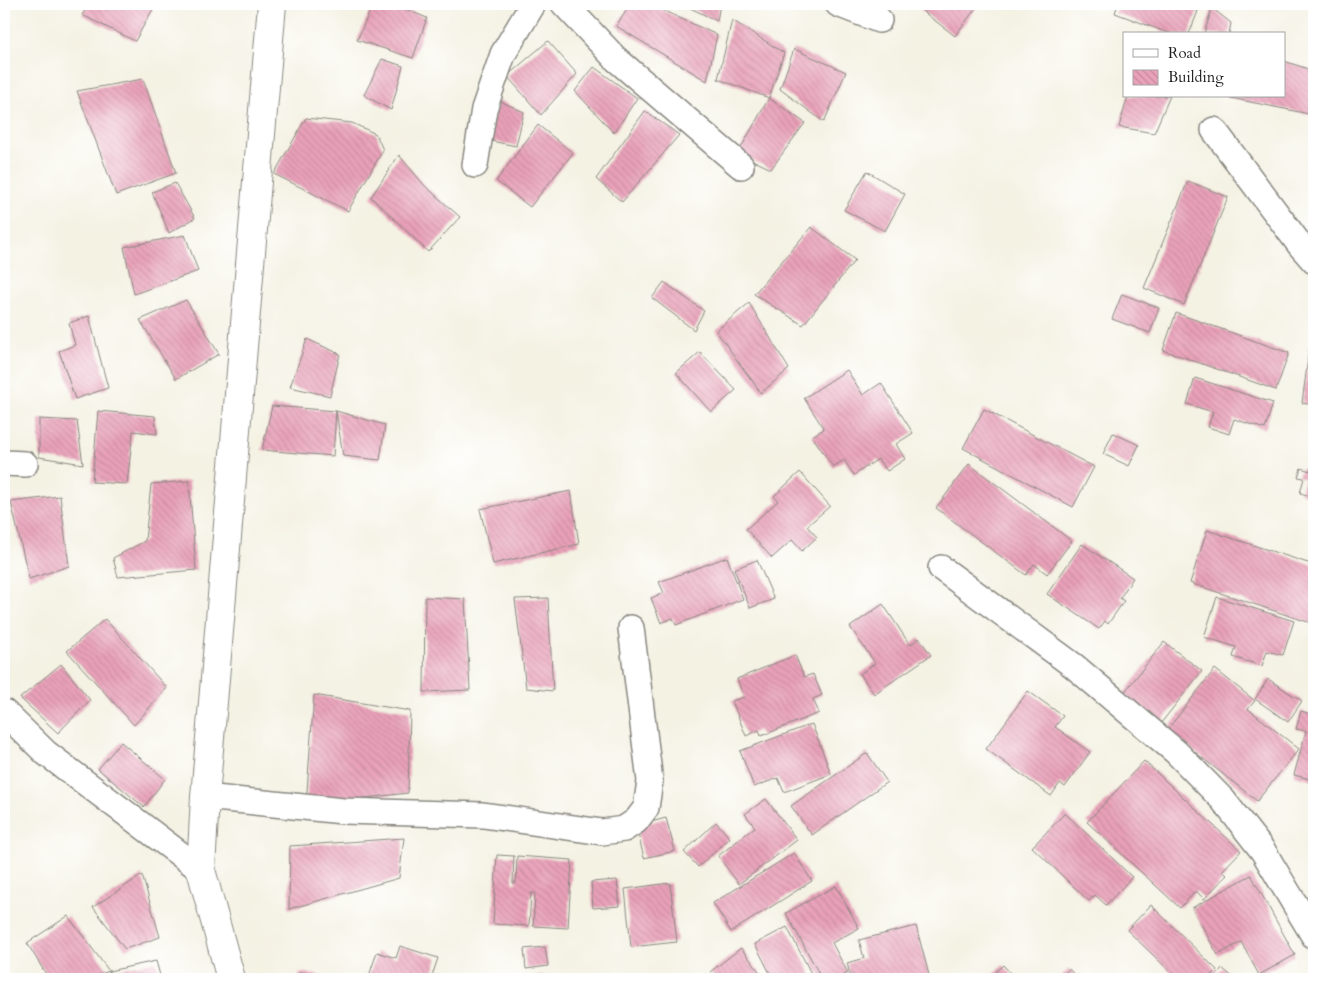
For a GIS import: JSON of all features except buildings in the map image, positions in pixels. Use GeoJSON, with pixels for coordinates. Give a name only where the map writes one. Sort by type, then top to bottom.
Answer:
{"type":"FeatureCollection","features":[{"type":"Feature","properties":{"kind":"street"},"geometry":{"type":"LineString","coordinates":[[232,979],[201,870],[204,797],[272,4]]}},
{"type":"Feature","properties":{"kind":"street"},"geometry":{"type":"LineString","coordinates":[[475,165],[484,109],[502,54],[533,4]]}},
{"type":"Feature","properties":{"kind":"street"},"geometry":{"type":"LineString","coordinates":[[564,4],[616,59],[741,166]]}},
{"type":"Feature","properties":{"kind":"street"},"geometry":{"type":"LineString","coordinates":[[838,4],[879,20]]}},
{"type":"Feature","properties":{"kind":"street"},"geometry":{"type":"LineString","coordinates":[[1214,130],[1314,261]]}},
{"type":"Feature","properties":{"kind":"street"},"geometry":{"type":"LineString","coordinates":[[941,568],[1074,666],[1176,752],[1223,800],[1263,851],[1314,936]]}},
{"type":"Feature","properties":{"kind":"street"},"geometry":{"type":"LineString","coordinates":[[204,797],[344,811],[483,815],[602,832],[624,830],[636,821],[646,808],[650,781],[631,628]]}},
{"type":"Feature","properties":{"kind":"street"},"geometry":{"type":"LineString","coordinates":[[4,712],[46,753],[201,870]]}}]}
